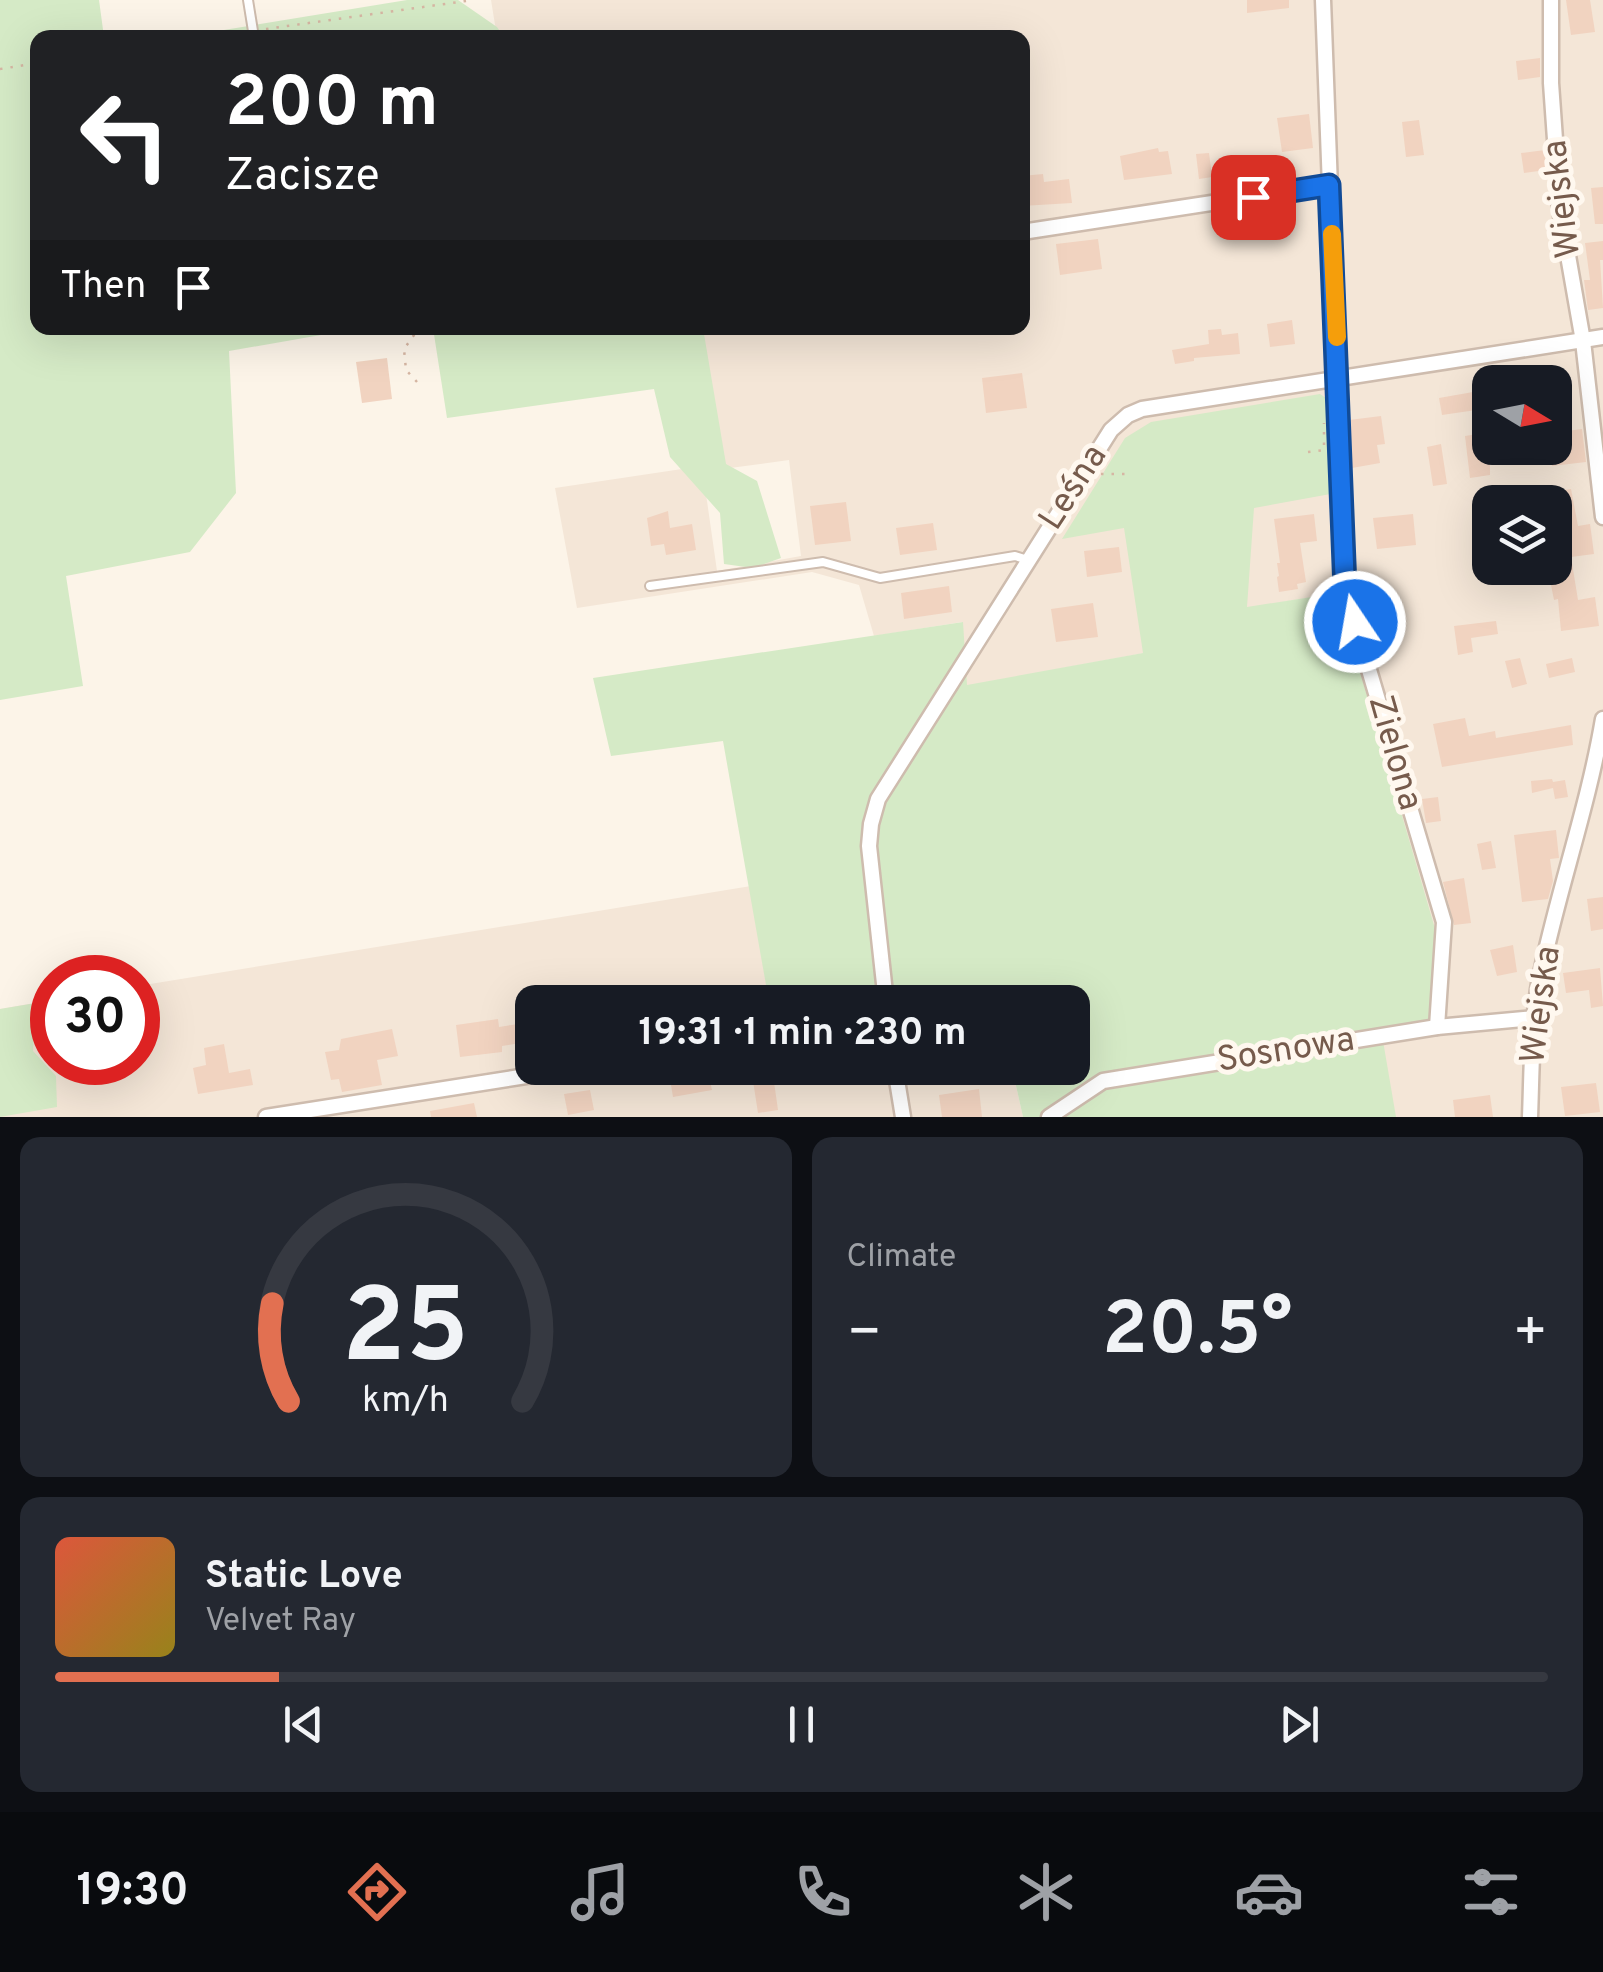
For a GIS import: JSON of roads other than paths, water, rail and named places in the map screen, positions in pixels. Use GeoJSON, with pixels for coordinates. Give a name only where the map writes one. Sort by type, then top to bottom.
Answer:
{"type":"FeatureCollection","features":[{"type":"Feature","properties":{"kind":"street","name":"Zielona"},"geometry":{"type":"LineString","coordinates":[[1323,0],[1345,589],[1444,922],[1436,1026]]}},
{"type":"Feature","properties":{"kind":"street","name":"Wiejska"},"geometry":{"type":"LineString","coordinates":[[1550,0],[1560,210],[1583,341],[1603,516]]}},
{"type":"Feature","properties":{"kind":"street"},"geometry":{"type":"LineString","coordinates":[[1030,231],[1329,185]]}},
{"type":"Feature","properties":{"kind":"street","name":"Leśna"},"geometry":{"type":"LineString","coordinates":[[884,985],[869,846],[870,824],[878,799],[1028,560],[1046,540],[1111,430],[1128,415],[1142,410],[1603,337]]}},
{"type":"Feature","properties":{"kind":"street","name":"Wiejska"},"geometry":{"type":"LineString","coordinates":[[1530,1117],[1534,1018],[1542,965],[1578,833],[1603,719]]}},
{"type":"Feature","properties":{"kind":"street","name":"Sosnowa"},"geometry":{"type":"LineString","coordinates":[[1049,1117],[1102,1081],[1436,1026],[1534,1018]]}},
{"type":"Feature","properties":{"kind":"street"},"geometry":{"type":"LineString","coordinates":[[266,1117],[515,1078]]}},
{"type":"Feature","properties":{"kind":"street"},"geometry":{"type":"LineString","coordinates":[[897,1085],[902,1117]]}},
{"type":"Feature","properties":{"kind":"lane"},"geometry":{"type":"LineString","coordinates":[[248,0],[253,30]]}},
{"type":"Feature","properties":{"kind":"lane"},"geometry":{"type":"LineString","coordinates":[[650,586],[823,562],[880,578],[1015,556],[1028,560]]}}]}
